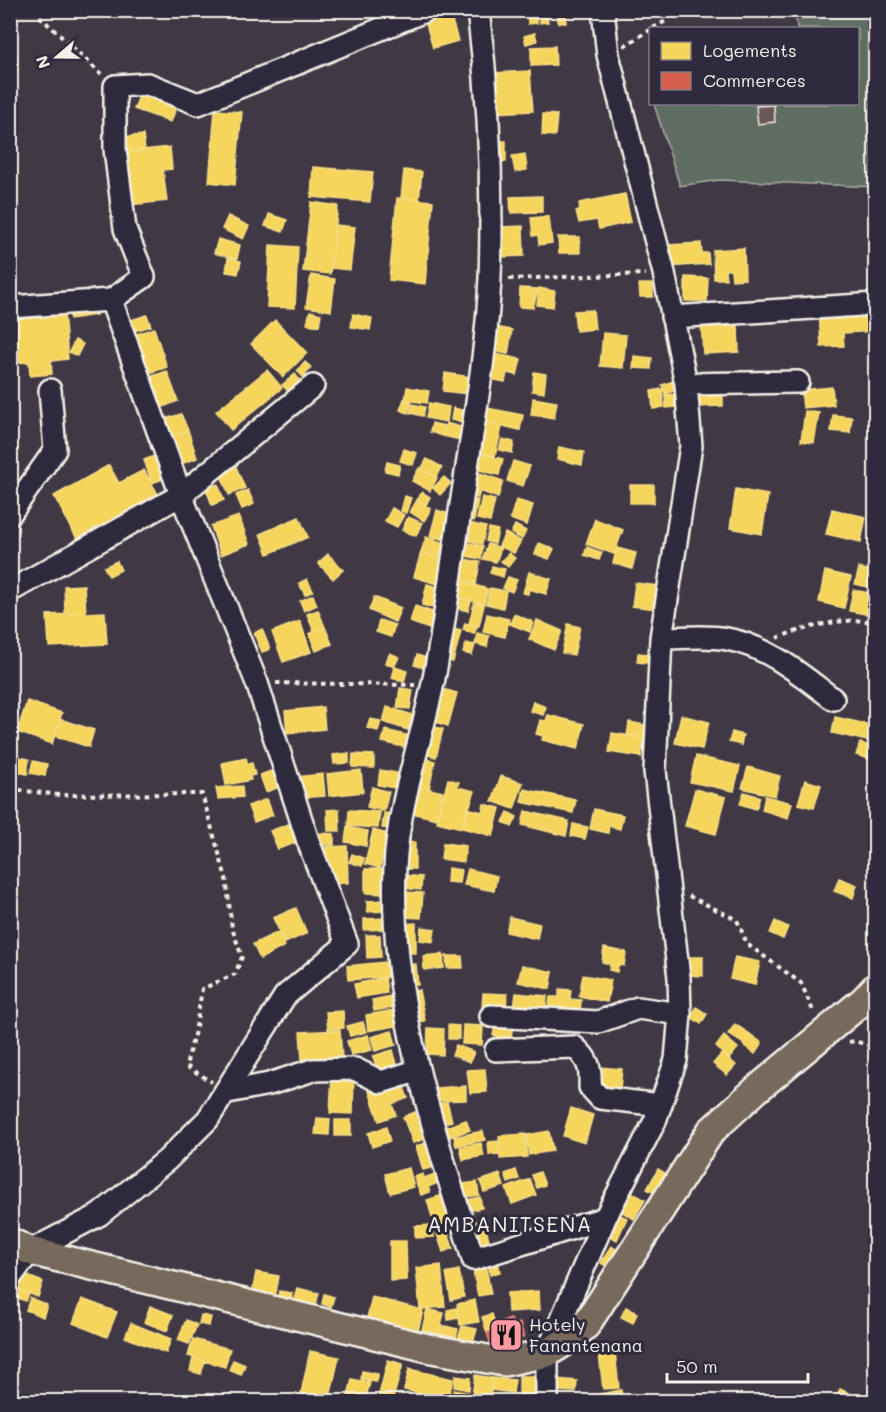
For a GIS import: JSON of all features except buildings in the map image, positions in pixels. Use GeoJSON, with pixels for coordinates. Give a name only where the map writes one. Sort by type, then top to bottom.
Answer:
{"type":"FeatureCollection","features":[{"type":"Feature","properties":{"kind":"main road"},"geometry":{"type":"LineString","coordinates":[[20,1247],[432,1349],[504,1362],[547,1353],[573,1337],[586,1325],[711,1131],[876,987]]}},
{"type":"Feature","properties":{"kind":"street"},"geometry":{"type":"LineString","coordinates":[[10,307],[111,300],[144,278],[125,229],[115,148],[115,86],[148,84],[198,104],[427,10]]}},
{"type":"Feature","properties":{"kind":"street"},"geometry":{"type":"LineString","coordinates":[[478,10],[488,88],[489,279],[483,356],[433,685],[398,836],[395,868],[397,959],[416,1071],[473,1259],[605,1218]]}},
{"type":"Feature","properties":{"kind":"street"},"geometry":{"type":"LineString","coordinates":[[547,1401],[547,1353],[605,1218],[655,1121],[676,1060],[680,1014],[655,771],[661,638],[691,446],[686,384],[664,273],[608,55],[603,10]]}},
{"type":"Feature","properties":{"kind":"street"},"geometry":{"type":"LineString","coordinates":[[10,1278],[20,1247],[99,1215],[167,1160],[208,1119],[228,1092],[285,996],[347,944],[308,841],[257,683],[181,495],[111,300]]}},
{"type":"Feature","properties":{"kind":"street"},"geometry":{"type":"LineString","coordinates":[[672,317],[876,304]]}},
{"type":"Feature","properties":{"kind":"street"},"geometry":{"type":"LineString","coordinates":[[686,384],[798,382]]}},
{"type":"Feature","properties":{"kind":"street"},"geometry":{"type":"LineString","coordinates":[[10,591],[181,495],[313,386]]}},
{"type":"Feature","properties":{"kind":"street"},"geometry":{"type":"LineString","coordinates":[[10,514],[55,450],[50,390]]}},
{"type":"Feature","properties":{"kind":"street"},"geometry":{"type":"LineString","coordinates":[[661,638],[726,638],[753,647],[777,657],[833,699]]}},
{"type":"Feature","properties":{"kind":"street"},"geometry":{"type":"LineString","coordinates":[[490,1016],[598,1022],[638,1008],[680,1014]]}},
{"type":"Feature","properties":{"kind":"street"},"geometry":{"type":"LineString","coordinates":[[496,1050],[574,1047],[584,1055],[591,1069],[590,1087],[600,1098],[661,1105]]}},
{"type":"Feature","properties":{"kind":"street"},"geometry":{"type":"LineString","coordinates":[[228,1092],[269,1084],[313,1070],[355,1069],[381,1082],[416,1071]]}},
{"type":"Feature","properties":{"kind":"path"},"geometry":{"type":"LineString","coordinates":[[33,10],[115,86]]}},
{"type":"Feature","properties":{"kind":"path"},"geometry":{"type":"LineString","coordinates":[[656,27],[666,21],[667,10]]}},
{"type":"Feature","properties":{"kind":"path"},"geometry":{"type":"LineString","coordinates":[[608,55],[649,31]]}},
{"type":"Feature","properties":{"kind":"path"},"geometry":{"type":"LineString","coordinates":[[489,279],[664,273]]}},
{"type":"Feature","properties":{"kind":"path"},"geometry":{"type":"LineString","coordinates":[[753,647],[803,628],[865,620],[876,623]]}},
{"type":"Feature","properties":{"kind":"path"},"geometry":{"type":"LineString","coordinates":[[257,683],[433,685]]}},
{"type":"Feature","properties":{"kind":"path"},"geometry":{"type":"LineString","coordinates":[[10,789],[60,795],[202,794],[226,878],[232,928],[242,957],[235,974],[202,989],[196,1027],[186,1066],[228,1092]]}},
{"type":"Feature","properties":{"kind":"path"},"geometry":{"type":"LineString","coordinates":[[668,886],[737,920],[747,944],[801,983],[823,1033]]}},
{"type":"Feature","properties":{"kind":"green space"},"geometry":{"type":"Polygon","coordinates":[[[795,11],[875,11],[875,187],[719,180],[680,186],[654,105],[859,105],[859,27],[797,27],[795,11]]]}},
{"type":"Feature","properties":{"kind":"place","name":"Hotely Fanantenana"},"geometry":{"type":"Point","coordinates":[506,1335]}},
{"type":"Feature","properties":{"kind":"district","name":"AMBANITSENA"},"geometry":{"type":"Point","coordinates":[510,1225]}}]}
